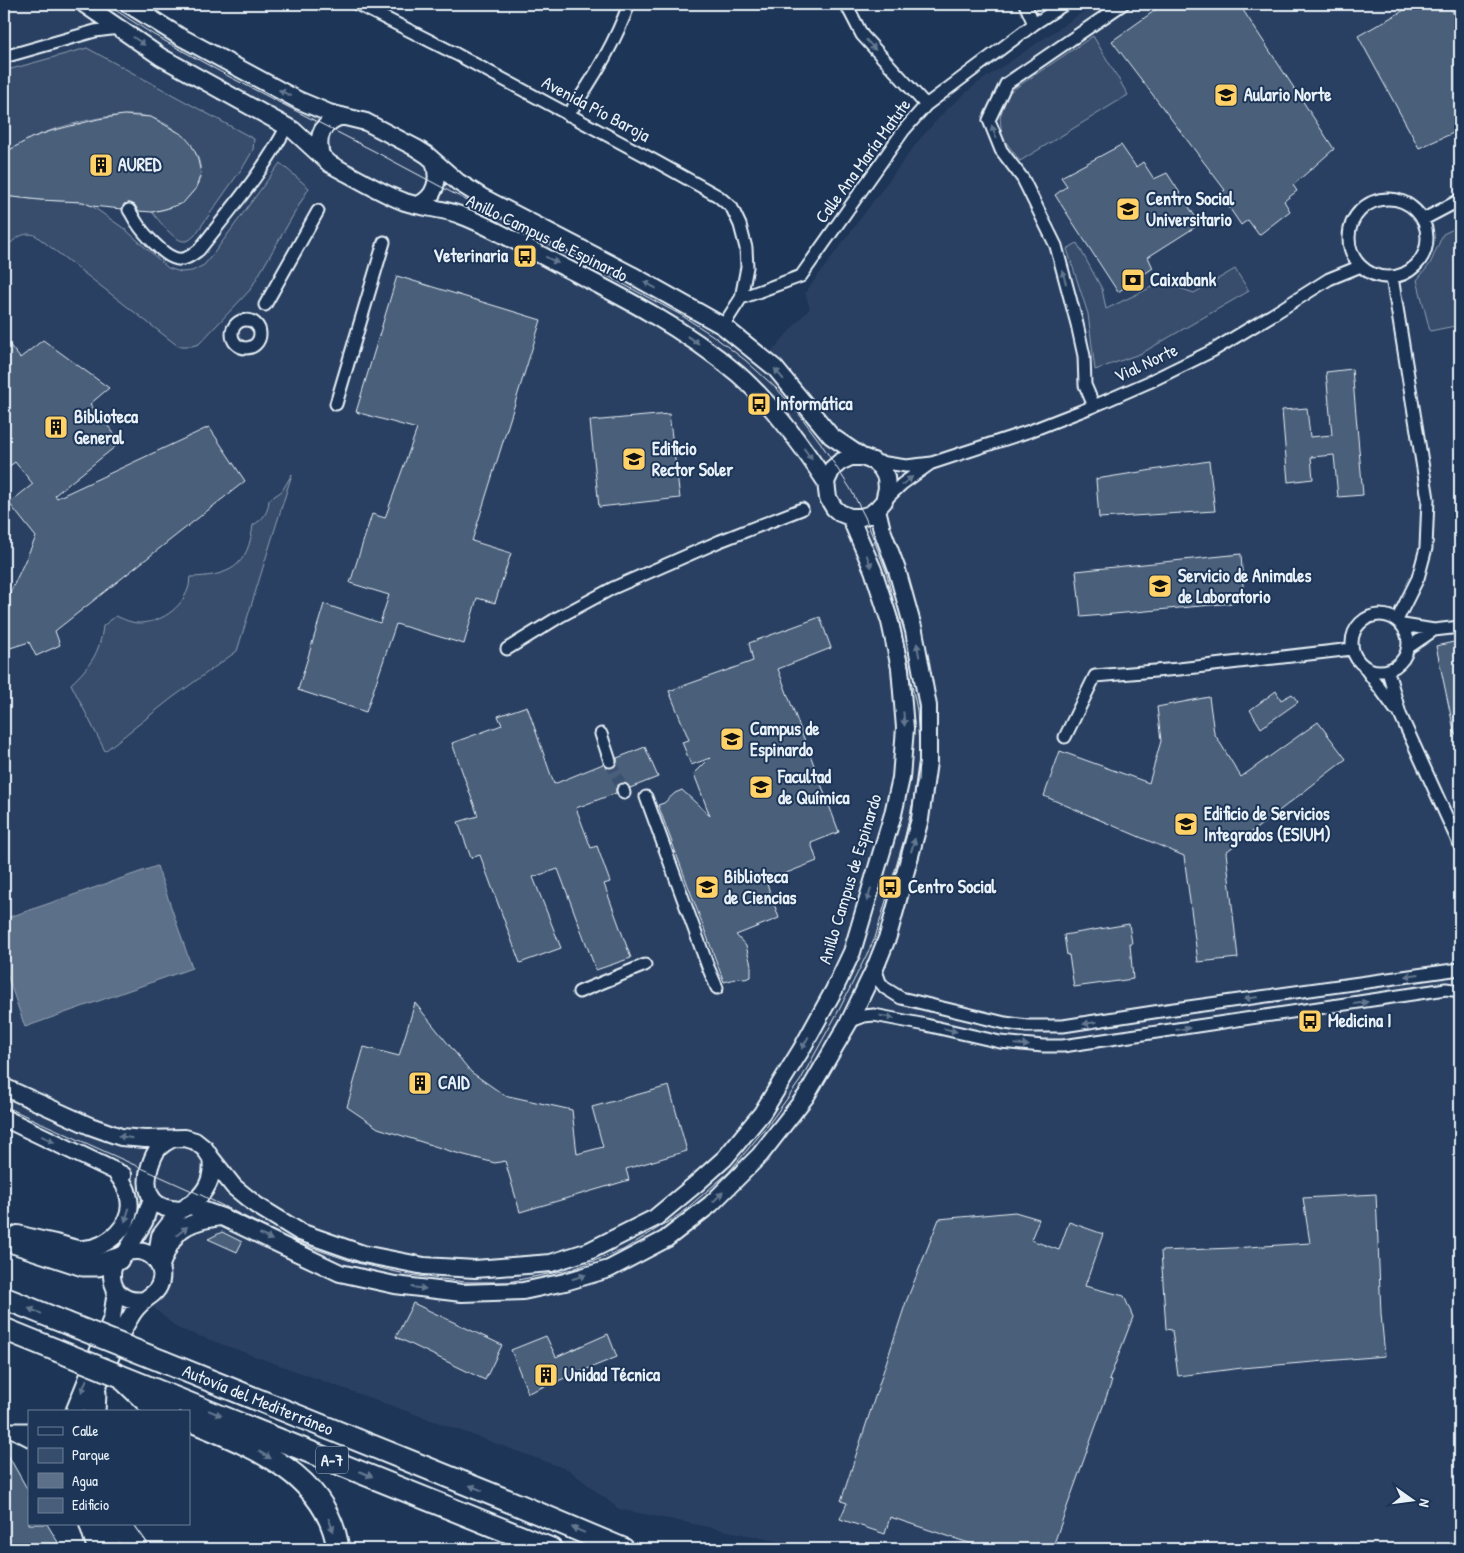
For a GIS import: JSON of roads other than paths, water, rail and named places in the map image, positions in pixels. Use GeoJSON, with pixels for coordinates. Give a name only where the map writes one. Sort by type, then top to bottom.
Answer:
{"type":"FeatureCollection","features":[{"type":"Feature","properties":{"kind":"highway"},"geometry":{"type":"LineString","coordinates":[[4,1239],[83,1265],[98,1265],[122,1256]]}},
{"type":"Feature","properties":{"kind":"highway","name":"Autovía del Mediterráneo"},"geometry":{"type":"LineString","coordinates":[[4,1298],[521,1506],[623,1549]]}},
{"type":"Feature","properties":{"kind":"highway"},"geometry":{"type":"LineString","coordinates":[[4,1329],[118,1375],[151,1396],[167,1410]]}},
{"type":"Feature","properties":{"kind":"highway","name":"Autovía del Mediterráneo"},"geometry":{"type":"LineString","coordinates":[[151,1396],[188,1410]]}},
{"type":"Feature","properties":{"kind":"highway","name":"Autovía del Mediterráneo"},"geometry":{"type":"LineString","coordinates":[[190,1411],[511,1532],[551,1549]]}},
{"type":"Feature","properties":{"kind":"highway"},"geometry":{"type":"LineString","coordinates":[[190,1420],[263,1454],[309,1487],[320,1502],[332,1528],[338,1549]]}},
{"type":"Feature","properties":{"kind":"highway"},"geometry":{"type":"LineString","coordinates":[[120,1526],[137,1549]]}},
{"type":"Feature","properties":{"kind":"main road","name":"Anillo Campus de Espinardo"},"geometry":{"type":"LineString","coordinates":[[4,1087],[90,1126],[121,1137],[145,1139],[185,1138],[195,1141],[205,1148],[210,1158],[234,1187],[256,1205],[300,1232],[363,1254],[424,1266],[475,1269],[552,1263],[590,1251],[655,1218],[725,1158],[762,1113],[801,1050],[834,990],[852,952],[893,814],[901,778],[905,728],[900,668],[890,622],[873,570],[850,517],[834,508],[828,498],[826,482],[808,454],[740,376],[709,351],[670,325],[611,290],[459,214],[418,205],[397,198],[330,164],[287,126],[161,56],[84,4]]}},
{"type":"Feature","properties":{"kind":"main road","name":"Anillo Campus de Espinardo"},"geometry":{"type":"LineString","coordinates":[[4,1118],[115,1171],[150,1194],[163,1208],[184,1208],[222,1217],[340,1272],[395,1285],[462,1293],[523,1291],[565,1282],[609,1269],[666,1239],[711,1204],[760,1154],[806,1096],[849,1022],[888,936],[920,819],[928,762],[928,706],[914,631],[897,570],[882,530],[881,505],[887,488],[886,477],[880,468],[831,436],[775,368],[723,326],[632,275],[482,197],[458,182],[416,148],[366,122],[336,114],[298,100],[179,36],[128,4]]}},
{"type":"Feature","properties":{"kind":"main road"},"geometry":{"type":"LineString","coordinates":[[321,156],[319,146],[321,132],[336,114]]}},
{"type":"Feature","properties":{"kind":"main road"},"geometry":{"type":"LineString","coordinates":[[418,205],[430,196],[436,185],[437,165]]}},
{"type":"Feature","properties":{"kind":"main road"},"geometry":{"type":"LineString","coordinates":[[826,482],[832,469],[840,462],[851,457],[867,459]]}},
{"type":"Feature","properties":{"kind":"main road"},"geometry":{"type":"LineString","coordinates":[[850,517],[865,516],[881,505]]}},
{"type":"Feature","properties":{"kind":"main road"},"geometry":{"type":"LineString","coordinates":[[145,1300],[128,1300],[116,1291],[112,1283],[111,1274],[114,1266],[135,1238],[144,1222],[150,1194],[148,1171],[153,1155],[164,1143],[174,1138]]}},
{"type":"Feature","properties":{"kind":"main road"},"geometry":{"type":"LineString","coordinates":[[92,1405],[125,1326],[134,1311],[159,1287],[162,1277],[158,1264],[160,1236],[184,1208],[201,1195],[210,1179],[212,1169],[210,1158]]}},
{"type":"Feature","properties":{"kind":"main road"},"geometry":{"type":"LineString","coordinates":[[4,1231],[79,1249],[91,1248],[105,1243],[121,1229],[128,1218],[130,1207],[129,1195],[125,1185],[115,1171]]}},
{"type":"Feature","properties":{"kind":"main road"},"geometry":{"type":"LineString","coordinates":[[158,1264],[180,1230],[202,1219],[222,1217]]}},
{"type":"Feature","properties":{"kind":"main road"},"geometry":{"type":"LineString","coordinates":[[122,1256],[133,1251],[142,1251],[150,1254],[158,1264]]}},
{"type":"Feature","properties":{"kind":"main road"},"geometry":{"type":"LineString","coordinates":[[75,1410],[112,1318],[116,1291]]}},
{"type":"Feature","properties":{"kind":"main road"},"geometry":{"type":"LineString","coordinates":[[89,1526],[96,1549]]}},
{"type":"Feature","properties":{"kind":"main road"},"geometry":{"type":"LineString","coordinates":[[104,1526],[113,1549]]}},
{"type":"Feature","properties":{"kind":"street","name":"Avenida Pío Baroja"},"geometry":{"type":"LineString","coordinates":[[358,4],[456,54],[718,196],[732,208],[740,225],[746,248],[747,267],[741,298]]}},
{"type":"Feature","properties":{"kind":"street"},"geometry":{"type":"LineString","coordinates":[[568,114],[597,71],[619,30],[629,4]]}},
{"type":"Feature","properties":{"kind":"street"},"geometry":{"type":"LineString","coordinates":[[846,4],[862,35],[926,105]]}},
{"type":"Feature","properties":{"kind":"street"},"geometry":{"type":"LineString","coordinates":[[1025,4],[1034,24]]}},
{"type":"Feature","properties":{"kind":"street","name":"Calle Ana María Matute"},"geometry":{"type":"LineString","coordinates":[[741,298],[801,276],[904,130],[926,105],[1034,24],[1065,4]]}},
{"type":"Feature","properties":{"kind":"street"},"geometry":{"type":"LineString","coordinates":[[1094,406],[1085,385],[1084,356],[1056,246],[1023,179],[1001,150],[989,120],[1006,84],[1123,4]]}},
{"type":"Feature","properties":{"kind":"street"},"geometry":{"type":"LineString","coordinates":[[4,57],[95,31],[119,28]]}},
{"type":"Feature","properties":{"kind":"street"},"geometry":{"type":"LineString","coordinates":[[129,210],[137,224],[164,252],[174,258],[189,257],[199,250],[250,183],[279,142],[287,126]]}},
{"type":"Feature","properties":{"kind":"street"},"geometry":{"type":"LineString","coordinates":[[1382,198],[1399,199],[1413,207],[1424,220],[1428,233],[1427,247],[1421,260],[1412,270],[1399,276],[1381,276],[1370,273],[1361,266],[1352,254],[1349,240],[1351,226],[1358,212],[1369,203],[1382,198]]}},
{"type":"Feature","properties":{"kind":"street"},"geometry":{"type":"LineString","coordinates":[[1424,220],[1460,200]]}},
{"type":"Feature","properties":{"kind":"street"},"geometry":{"type":"LineString","coordinates":[[265,305],[318,211]]}},
{"type":"Feature","properties":{"kind":"street"},"geometry":{"type":"LineString","coordinates":[[336,404],[384,242]]}},
{"type":"Feature","properties":{"kind":"street","name":"Vial Norte"},"geometry":{"type":"LineString","coordinates":[[867,459],[906,466],[932,463],[1030,431],[1094,406],[1212,351],[1329,279],[1361,266]]}},
{"type":"Feature","properties":{"kind":"street"},"geometry":{"type":"LineString","coordinates":[[1392,277],[1428,499],[1426,548],[1418,578],[1400,623]]}},
{"type":"Feature","properties":{"kind":"street"},"geometry":{"type":"LineString","coordinates":[[723,326],[741,298]]}},
{"type":"Feature","properties":{"kind":"street","name":"Vial Norte"},"geometry":{"type":"LineString","coordinates":[[881,505],[902,484],[932,463]]}},
{"type":"Feature","properties":{"kind":"street"},"geometry":{"type":"LineString","coordinates":[[508,649],[559,617],[613,588],[720,541],[802,509]]}},
{"type":"Feature","properties":{"kind":"street"},"geometry":{"type":"LineString","coordinates":[[1400,714],[1357,660],[1352,649],[1353,636],[1358,624],[1373,615],[1382,614],[1400,623],[1434,630],[1460,627]]}},
{"type":"Feature","properties":{"kind":"street"},"geometry":{"type":"LineString","coordinates":[[1365,668],[1376,672],[1388,671],[1402,662],[1409,647],[1408,636],[1400,623]]}},
{"type":"Feature","properties":{"kind":"street"},"geometry":{"type":"LineString","coordinates":[[1409,647],[1434,630]]}},
{"type":"Feature","properties":{"kind":"street"},"geometry":{"type":"LineString","coordinates":[[1066,737],[1095,676],[1179,669],[1352,649]]}},
{"type":"Feature","properties":{"kind":"street"},"geometry":{"type":"LineString","coordinates":[[1388,671],[1400,714],[1460,846]]}},
{"type":"Feature","properties":{"kind":"street"},"geometry":{"type":"LineString","coordinates":[[601,734],[610,761]]}},
{"type":"Feature","properties":{"kind":"street"},"geometry":{"type":"LineString","coordinates":[[646,797],[717,988]]}},
{"type":"Feature","properties":{"kind":"street"},"geometry":{"type":"LineString","coordinates":[[579,992],[645,965]]}},
{"type":"Feature","properties":{"kind":"street"},"geometry":{"type":"LineString","coordinates":[[875,968],[880,982],[895,995],[978,1017],[1027,1026],[1064,1026],[1460,969]]}},
{"type":"Feature","properties":{"kind":"street"},"geometry":{"type":"LineString","coordinates":[[849,1022],[864,1016],[874,1015],[1016,1044],[1063,1046],[1446,989],[1460,991]]}},
{"type":"Feature","properties":{"kind":"street"},"geometry":{"type":"LineString","coordinates":[[1225,1002],[1228,1022]]}},
{"type":"Feature","properties":{"kind":"street"},"geometry":{"type":"LineString","coordinates":[[6,1428],[28,1429]]}},
{"type":"Feature","properties":{"kind":"street"},"geometry":{"type":"LineString","coordinates":[[6,1428],[28,1439]]}},
{"type":"Feature","properties":{"kind":"water"},"geometry":{"type":"Polygon","coordinates":[[[157,866],[192,968],[25,1027],[4,966],[4,919],[157,866]]]}},
{"type":"Feature","properties":{"kind":"tunnel"},"geometry":{"type":"LineString","coordinates":[[610,761],[623,790]]}},
{"type":"Feature","properties":{"kind":"tram line"},"geometry":{"type":"LineString","coordinates":[[4,1106],[201,1195],[298,1243],[357,1263],[410,1275],[465,1282],[508,1282],[573,1269],[623,1250],[679,1215],[728,1173],[768,1125],[800,1081],[839,1010],[875,938],[905,836],[918,780],[917,710],[886,571],[865,517],[850,488],[820,442],[796,410],[776,388],[745,360],[681,315],[374,151],[228,76],[154,35],[106,4]]}},
{"type":"Feature","properties":{"kind":"place","name":"Aulario Norte"},"geometry":{"type":"Point","coordinates":[1226,95]}},
{"type":"Feature","properties":{"kind":"place","name":"AURED"},"geometry":{"type":"Point","coordinates":[101,165]}},
{"type":"Feature","properties":{"kind":"place","name":"Centro Social Universitario"},"geometry":{"type":"Point","coordinates":[1128,209]}},
{"type":"Feature","properties":{"kind":"place","name":"Veterinaria"},"geometry":{"type":"Point","coordinates":[525,256]}},
{"type":"Feature","properties":{"kind":"place","name":"Caixabank"},"geometry":{"type":"Point","coordinates":[1133,280]}},
{"type":"Feature","properties":{"kind":"place","name":"Informática"},"geometry":{"type":"Point","coordinates":[759,404]}},
{"type":"Feature","properties":{"kind":"place","name":"Biblioteca General"},"geometry":{"type":"Point","coordinates":[56,427]}},
{"type":"Feature","properties":{"kind":"place","name":"Edificio Rector Soler"},"geometry":{"type":"Point","coordinates":[634,459]}},
{"type":"Feature","properties":{"kind":"place","name":"Servicio de Animales de Laboratorio"},"geometry":{"type":"Point","coordinates":[1160,586]}},
{"type":"Feature","properties":{"kind":"place","name":"Campus de Espinardo"},"geometry":{"type":"Point","coordinates":[732,739]}},
{"type":"Feature","properties":{"kind":"place","name":"Facultad de Química"},"geometry":{"type":"Point","coordinates":[761,787]}},
{"type":"Feature","properties":{"kind":"place","name":"Edificio de Servicios Integrados (ESIUM)"},"geometry":{"type":"Point","coordinates":[1186,824]}},
{"type":"Feature","properties":{"kind":"place","name":"Biblioteca de Ciencias"},"geometry":{"type":"Point","coordinates":[707,887]}},
{"type":"Feature","properties":{"kind":"place","name":"Centro Social"},"geometry":{"type":"Point","coordinates":[890,887]}},
{"type":"Feature","properties":{"kind":"place","name":"Medicina I"},"geometry":{"type":"Point","coordinates":[1310,1021]}},
{"type":"Feature","properties":{"kind":"place","name":"CAID"},"geometry":{"type":"Point","coordinates":[420,1083]}},
{"type":"Feature","properties":{"kind":"place","name":"Unidad Técnica"},"geometry":{"type":"Point","coordinates":[546,1375]}}]}
